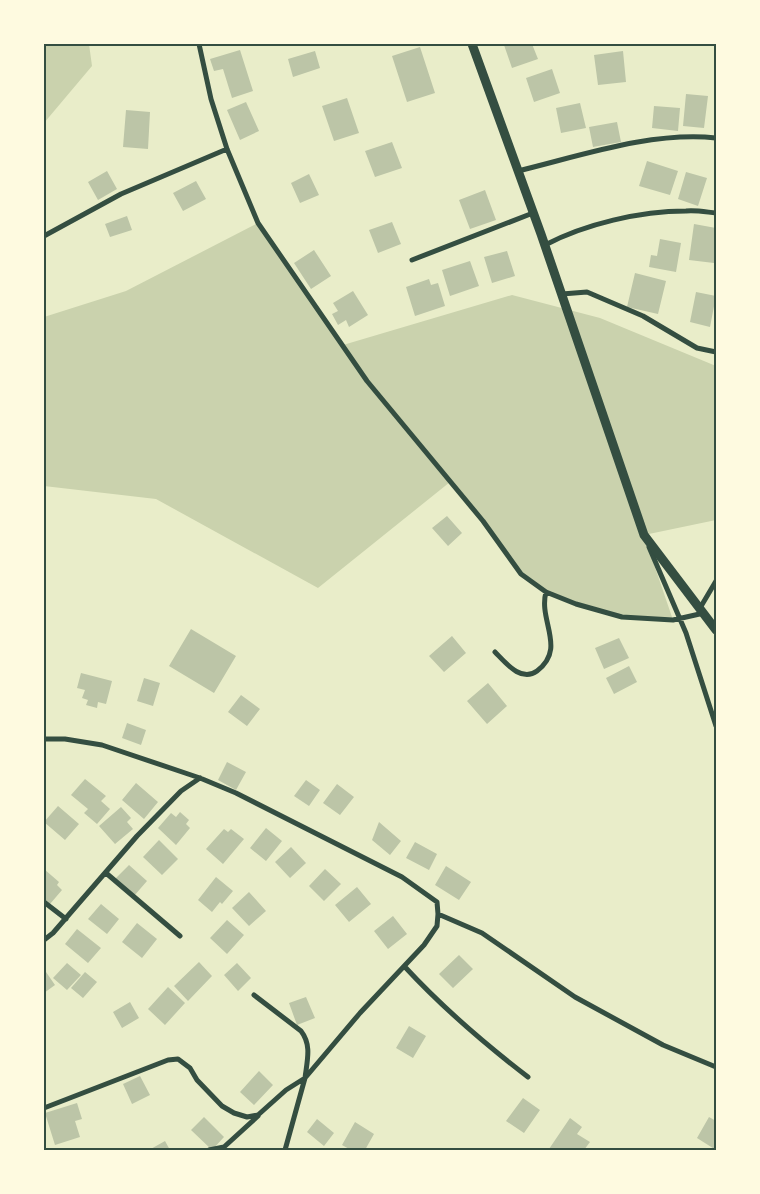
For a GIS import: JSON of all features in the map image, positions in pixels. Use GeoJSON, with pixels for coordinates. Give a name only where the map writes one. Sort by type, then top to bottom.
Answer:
{"type":"FeatureCollection","features":[{"type":"Feature","properties":{"kind":"main road"},"geometry":{"type":"LineString","coordinates":[[472,44],[545,245],[644,535],[716,630]]}},
{"type":"Feature","properties":{"kind":"street"},"geometry":{"type":"LineString","coordinates":[[199,44],[211,99],[227,149],[258,223],[367,380],[483,521],[521,574],[546,592],[576,604],[622,617],[673,620],[702,610],[716,581]]}},
{"type":"Feature","properties":{"kind":"street"},"geometry":{"type":"LineString","coordinates":[[518,171],[654,140],[716,138]]}},
{"type":"Feature","properties":{"kind":"street"},"geometry":{"type":"LineString","coordinates":[[44,236],[121,194],[227,149]]}},
{"type":"Feature","properties":{"kind":"street"},"geometry":{"type":"LineString","coordinates":[[545,245],[562,236],[622,218],[686,211],[716,213]]}},
{"type":"Feature","properties":{"kind":"street"},"geometry":{"type":"LineString","coordinates":[[412,260],[533,212]]}},
{"type":"Feature","properties":{"kind":"street"},"geometry":{"type":"LineString","coordinates":[[562,294],[587,292],[643,316],[698,348],[716,352]]}},
{"type":"Feature","properties":{"kind":"street"},"geometry":{"type":"LineString","coordinates":[[644,535],[686,634],[716,726]]}},
{"type":"Feature","properties":{"kind":"street"},"geometry":{"type":"LineString","coordinates":[[495,652],[511,668],[522,674],[535,672],[546,661],[550,656],[552,643],[544,602],[546,592]]}},
{"type":"Feature","properties":{"kind":"street"},"geometry":{"type":"LineString","coordinates":[[44,739],[65,739],[102,745],[200,778],[273,810],[402,877],[437,902],[436,926],[424,945],[360,1012],[305,1078],[286,1090],[224,1147],[209,1150]]}},
{"type":"Feature","properties":{"kind":"street"},"geometry":{"type":"LineString","coordinates":[[44,940],[66,919],[137,836],[181,791],[200,778]]}},
{"type":"Feature","properties":{"kind":"street"},"geometry":{"type":"LineString","coordinates":[[106,873],[180,936]]}},
{"type":"Feature","properties":{"kind":"street"},"geometry":{"type":"LineString","coordinates":[[44,902],[66,919]]}},
{"type":"Feature","properties":{"kind":"street"},"geometry":{"type":"LineString","coordinates":[[438,914],[482,933],[575,997],[663,1045],[716,1067]]}},
{"type":"Feature","properties":{"kind":"street"},"geometry":{"type":"LineString","coordinates":[[405,967],[488,1045],[528,1077]]}},
{"type":"Feature","properties":{"kind":"street"},"geometry":{"type":"LineString","coordinates":[[254,996],[300,1031],[306,1038],[308,1046],[305,1078],[285,1150]]}},
{"type":"Feature","properties":{"kind":"street"},"geometry":{"type":"LineString","coordinates":[[44,1108],[168,1060],[178,1059],[190,1068],[197,1080],[222,1106],[234,1113],[247,1117],[258,1116]]}},
{"type":"Feature","properties":{"kind":"green space"},"geometry":{"type":"Polygon","coordinates":[[[44,44],[89,44],[92,66],[44,123],[44,44]]]}},
{"type":"Feature","properties":{"kind":"green space"},"geometry":{"type":"Polygon","coordinates":[[[258,223],[343,345],[512,295],[600,318],[716,366],[716,520],[644,535],[673,620],[622,617],[546,592],[521,574],[450,482],[318,588],[156,499],[44,486],[44,317],[126,291],[258,223]]]}},
{"type":"Feature","properties":{"kind":"building"},"geometry":{"type":"Polygon","coordinates":[[[532,44],[538,59],[512,68],[504,45],[532,44]]]}},
{"type":"Feature","properties":{"kind":"building"},"geometry":{"type":"Polygon","coordinates":[[[420,47],[435,93],[407,102],[392,56],[420,47]]]}},
{"type":"Feature","properties":{"kind":"building"},"geometry":{"type":"Polygon","coordinates":[[[240,50],[253,91],[232,98],[223,69],[214,71],[210,59],[240,50]]]}},
{"type":"Feature","properties":{"kind":"building"},"geometry":{"type":"Polygon","coordinates":[[[315,51],[320,68],[293,77],[288,59],[315,51]]]}},
{"type":"Feature","properties":{"kind":"building"},"geometry":{"type":"Polygon","coordinates":[[[623,51],[626,82],[598,85],[594,55],[623,51]]]}},
{"type":"Feature","properties":{"kind":"building"},"geometry":{"type":"Polygon","coordinates":[[[552,69],[560,93],[534,102],[526,78],[552,69]]]}},
{"type":"Feature","properties":{"kind":"building"},"geometry":{"type":"Polygon","coordinates":[[[686,94],[708,96],[704,128],[683,126],[686,94]]]}},
{"type":"Feature","properties":{"kind":"building"},"geometry":{"type":"Polygon","coordinates":[[[347,98],[359,133],[334,141],[322,106],[347,98]]]}},
{"type":"Feature","properties":{"kind":"building"},"geometry":{"type":"Polygon","coordinates":[[[246,102],[259,131],[240,140],[227,110],[246,102]]]}},
{"type":"Feature","properties":{"kind":"building"},"geometry":{"type":"Polygon","coordinates":[[[580,103],[586,128],[561,133],[556,108],[580,103]]]}},
{"type":"Feature","properties":{"kind":"building"},"geometry":{"type":"Polygon","coordinates":[[[654,106],[680,108],[678,131],[652,128],[654,106]]]}},
{"type":"Feature","properties":{"kind":"building"},"geometry":{"type":"Polygon","coordinates":[[[126,110],[150,112],[148,149],[123,147],[126,110]]]}},
{"type":"Feature","properties":{"kind":"building"},"geometry":{"type":"Polygon","coordinates":[[[617,122],[621,142],[593,147],[589,127],[617,122]]]}},
{"type":"Feature","properties":{"kind":"building"},"geometry":{"type":"Polygon","coordinates":[[[392,142],[402,168],[375,177],[365,151],[392,142]]]}},
{"type":"Feature","properties":{"kind":"building"},"geometry":{"type":"Polygon","coordinates":[[[647,161],[678,171],[670,195],[639,186],[647,161]]]}},
{"type":"Feature","properties":{"kind":"building"},"geometry":{"type":"Polygon","coordinates":[[[107,171],[117,189],[98,200],[88,182],[107,171]]]}},
{"type":"Feature","properties":{"kind":"building"},"geometry":{"type":"Polygon","coordinates":[[[686,172],[707,178],[698,206],[678,199],[686,172]]]}},
{"type":"Feature","properties":{"kind":"building"},"geometry":{"type":"Polygon","coordinates":[[[309,174],[319,195],[300,203],[291,183],[309,174]]]}},
{"type":"Feature","properties":{"kind":"building"},"geometry":{"type":"Polygon","coordinates":[[[196,181],[206,199],[183,211],[173,193],[196,181]]]}},
{"type":"Feature","properties":{"kind":"building"},"geometry":{"type":"Polygon","coordinates":[[[485,190],[496,220],[470,229],[459,200],[485,190]]]}},
{"type":"Feature","properties":{"kind":"building"},"geometry":{"type":"Polygon","coordinates":[[[127,216],[132,230],[110,237],[105,224],[127,216]]]}},
{"type":"Feature","properties":{"kind":"building"},"geometry":{"type":"Polygon","coordinates":[[[392,222],[401,244],[378,253],[369,230],[392,222]]]}},
{"type":"Feature","properties":{"kind":"building"},"geometry":{"type":"Polygon","coordinates":[[[694,224],[716,228],[714,263],[689,260],[694,224]]]}},
{"type":"Feature","properties":{"kind":"building"},"geometry":{"type":"Polygon","coordinates":[[[660,239],[681,243],[676,272],[649,267],[651,255],[657,256],[660,239]]]}},
{"type":"Feature","properties":{"kind":"building"},"geometry":{"type":"Polygon","coordinates":[[[314,250],[331,276],[311,289],[294,263],[314,250]]]}},
{"type":"Feature","properties":{"kind":"building"},"geometry":{"type":"Polygon","coordinates":[[[507,251],[515,276],[492,283],[484,257],[507,251]]]}},
{"type":"Feature","properties":{"kind":"building"},"geometry":{"type":"Polygon","coordinates":[[[470,261],[479,286],[450,296],[442,270],[470,261]]]}},
{"type":"Feature","properties":{"kind":"building"},"geometry":{"type":"Polygon","coordinates":[[[635,273],[666,281],[658,314],[627,307],[635,273]]]}},
{"type":"Feature","properties":{"kind":"building"},"geometry":{"type":"Polygon","coordinates":[[[429,279],[431,285],[438,283],[445,306],[415,316],[406,287],[429,279]]]}},
{"type":"Feature","properties":{"kind":"building"},"geometry":{"type":"Polygon","coordinates":[[[353,291],[368,315],[349,327],[346,320],[338,325],[332,314],[338,311],[333,303],[353,291]]]}},
{"type":"Feature","properties":{"kind":"building"},"geometry":{"type":"Polygon","coordinates":[[[696,292],[716,296],[710,327],[690,322],[696,292]]]}},
{"type":"Feature","properties":{"kind":"building"},"geometry":{"type":"Polygon","coordinates":[[[447,516],[462,533],[448,546],[432,528],[447,516]]]}},
{"type":"Feature","properties":{"kind":"building"},"geometry":{"type":"Polygon","coordinates":[[[191,629],[236,656],[214,693],[169,666],[191,629]]]}},
{"type":"Feature","properties":{"kind":"building"},"geometry":{"type":"Polygon","coordinates":[[[452,636],[466,653],[444,672],[429,656],[452,636]]]}},
{"type":"Feature","properties":{"kind":"building"},"geometry":{"type":"Polygon","coordinates":[[[619,638],[629,658],[604,669],[595,648],[619,638]]]}},
{"type":"Feature","properties":{"kind":"building"},"geometry":{"type":"Polygon","coordinates":[[[629,666],[637,682],[614,694],[606,678],[629,666]]]}},
{"type":"Feature","properties":{"kind":"building"},"geometry":{"type":"Polygon","coordinates":[[[81,673],[112,681],[106,704],[98,702],[97,708],[86,705],[88,700],[82,698],[85,690],[77,688],[81,673]]]}},
{"type":"Feature","properties":{"kind":"building"},"geometry":{"type":"Polygon","coordinates":[[[144,678],[160,683],[153,706],[137,701],[144,678]]]}},
{"type":"Feature","properties":{"kind":"building"},"geometry":{"type":"Polygon","coordinates":[[[488,683],[507,706],[487,724],[467,701],[488,683]]]}},
{"type":"Feature","properties":{"kind":"building"},"geometry":{"type":"Polygon","coordinates":[[[241,695],[260,709],[247,726],[228,712],[241,695]]]}},
{"type":"Feature","properties":{"kind":"building"},"geometry":{"type":"Polygon","coordinates":[[[127,723],[146,730],[141,745],[122,738],[127,723]]]}},
{"type":"Feature","properties":{"kind":"building"},"geometry":{"type":"Polygon","coordinates":[[[227,762],[246,772],[236,790],[218,780],[227,762]]]}},
{"type":"Feature","properties":{"kind":"building"},"geometry":{"type":"Polygon","coordinates":[[[85,779],[106,796],[101,801],[110,809],[97,824],[84,813],[88,809],[71,795],[85,779]]]}},
{"type":"Feature","properties":{"kind":"building"},"geometry":{"type":"Polygon","coordinates":[[[306,780],[320,790],[309,806],[294,796],[306,780]]]}},
{"type":"Feature","properties":{"kind":"building"},"geometry":{"type":"Polygon","coordinates":[[[136,783],[158,802],[144,819],[122,800],[136,783]]]}},
{"type":"Feature","properties":{"kind":"building"},"geometry":{"type":"Polygon","coordinates":[[[337,784],[354,797],[340,815],[323,803],[337,784]]]}},
{"type":"Feature","properties":{"kind":"building"},"geometry":{"type":"Polygon","coordinates":[[[58,806],[79,824],[65,840],[44,822],[58,806]]]}},
{"type":"Feature","properties":{"kind":"building"},"geometry":{"type":"Polygon","coordinates":[[[121,807],[131,818],[127,822],[133,829],[115,844],[99,826],[121,807]]]}},
{"type":"Feature","properties":{"kind":"building"},"geometry":{"type":"Polygon","coordinates":[[[180,812],[189,820],[186,824],[190,828],[176,845],[158,828],[171,813],[176,817],[180,812]]]}},
{"type":"Feature","properties":{"kind":"building"},"geometry":{"type":"Polygon","coordinates":[[[379,822],[401,841],[390,855],[372,840],[379,822]]]}},
{"type":"Feature","properties":{"kind":"building"},"geometry":{"type":"Polygon","coordinates":[[[266,828],[282,841],[266,861],[250,848],[266,828]]]}},
{"type":"Feature","properties":{"kind":"building"},"geometry":{"type":"Polygon","coordinates":[[[224,829],[228,832],[231,829],[244,839],[223,864],[206,849],[224,829]]]}},
{"type":"Feature","properties":{"kind":"building"},"geometry":{"type":"Polygon","coordinates":[[[159,840],[178,859],[162,875],[143,857],[159,840]]]}},
{"type":"Feature","properties":{"kind":"building"},"geometry":{"type":"Polygon","coordinates":[[[415,842],[437,854],[429,870],[406,858],[415,842]]]}},
{"type":"Feature","properties":{"kind":"building"},"geometry":{"type":"Polygon","coordinates":[[[291,847],[306,863],[290,878],[275,862],[291,847]]]}},
{"type":"Feature","properties":{"kind":"building"},"geometry":{"type":"Polygon","coordinates":[[[129,865],[147,881],[134,896],[115,879],[129,865]]]}},
{"type":"Feature","properties":{"kind":"building"},"geometry":{"type":"Polygon","coordinates":[[[446,866],[471,882],[459,900],[435,885],[446,866]]]}},
{"type":"Feature","properties":{"kind":"building"},"geometry":{"type":"Polygon","coordinates":[[[44,869],[59,882],[57,885],[62,890],[50,904],[44,899],[44,869]]]}},
{"type":"Feature","properties":{"kind":"building"},"geometry":{"type":"Polygon","coordinates":[[[325,869],[341,884],[324,901],[309,886],[325,869]]]}},
{"type":"Feature","properties":{"kind":"building"},"geometry":{"type":"Polygon","coordinates":[[[216,877],[233,891],[212,912],[198,900],[216,877]]]}},
{"type":"Feature","properties":{"kind":"building"},"geometry":{"type":"Polygon","coordinates":[[[357,887],[371,904],[349,922],[335,905],[357,887]]]}},
{"type":"Feature","properties":{"kind":"building"},"geometry":{"type":"Polygon","coordinates":[[[249,892],[266,911],[249,926],[232,908],[249,892]]]}},
{"type":"Feature","properties":{"kind":"building"},"geometry":{"type":"Polygon","coordinates":[[[101,904],[119,919],[107,934],[88,919],[101,904]]]}},
{"type":"Feature","properties":{"kind":"building"},"geometry":{"type":"Polygon","coordinates":[[[393,916],[407,934],[388,949],[374,931],[393,916]]]}},
{"type":"Feature","properties":{"kind":"building"},"geometry":{"type":"Polygon","coordinates":[[[227,920],[244,935],[227,954],[210,938],[227,920]]]}},
{"type":"Feature","properties":{"kind":"building"},"geometry":{"type":"Polygon","coordinates":[[[137,923],[157,939],[142,958],[122,942],[137,923]]]}},
{"type":"Feature","properties":{"kind":"building"},"geometry":{"type":"Polygon","coordinates":[[[77,929],[101,948],[88,963],[65,944],[77,929]]]}},
{"type":"Feature","properties":{"kind":"building"},"geometry":{"type":"Polygon","coordinates":[[[459,955],[473,969],[453,988],[439,974],[459,955]]]}},
{"type":"Feature","properties":{"kind":"building"},"geometry":{"type":"Polygon","coordinates":[[[199,962],[212,976],[188,1001],[174,986],[199,962]]]}},
{"type":"Feature","properties":{"kind":"building"},"geometry":{"type":"Polygon","coordinates":[[[67,963],[81,975],[67,990],[53,978],[67,963]]]}},
{"type":"Feature","properties":{"kind":"building"},"geometry":{"type":"Polygon","coordinates":[[[237,963],[251,978],[238,991],[224,975],[237,963]]]}},
{"type":"Feature","properties":{"kind":"building"},"geometry":{"type":"Polygon","coordinates":[[[46,972],[55,985],[44,993],[44,974],[46,972]]]}},
{"type":"Feature","properties":{"kind":"building"},"geometry":{"type":"Polygon","coordinates":[[[85,972],[97,982],[83,998],[71,988],[85,972]]]}},
{"type":"Feature","properties":{"kind":"building"},"geometry":{"type":"Polygon","coordinates":[[[168,987],[185,1003],[165,1025],[148,1009],[168,987]]]}},
{"type":"Feature","properties":{"kind":"building"},"geometry":{"type":"Polygon","coordinates":[[[306,997],[315,1018],[297,1025],[289,1003],[306,997]]]}},
{"type":"Feature","properties":{"kind":"building"},"geometry":{"type":"Polygon","coordinates":[[[130,1002],[139,1018],[122,1028],[113,1012],[130,1002]]]}},
{"type":"Feature","properties":{"kind":"building"},"geometry":{"type":"Polygon","coordinates":[[[409,1026],[426,1036],[413,1058],[396,1048],[409,1026]]]}},
{"type":"Feature","properties":{"kind":"building"},"geometry":{"type":"Polygon","coordinates":[[[259,1071],[273,1085],[254,1105],[240,1092],[259,1071]]]}},
{"type":"Feature","properties":{"kind":"building"},"geometry":{"type":"Polygon","coordinates":[[[140,1076],[150,1095],[132,1104],[123,1084],[140,1076]]]}},
{"type":"Feature","properties":{"kind":"building"},"geometry":{"type":"Polygon","coordinates":[[[523,1098],[540,1110],[524,1133],[506,1121],[523,1098]]]}},
{"type":"Feature","properties":{"kind":"building"},"geometry":{"type":"Polygon","coordinates":[[[77,1103],[82,1119],[75,1121],[80,1137],[55,1145],[45,1113],[77,1103]]]}},
{"type":"Feature","properties":{"kind":"building"},"geometry":{"type":"Polygon","coordinates":[[[204,1117],[224,1137],[212,1150],[191,1130],[204,1117]]]}},
{"type":"Feature","properties":{"kind":"building"},"geometry":{"type":"Polygon","coordinates":[[[709,1117],[716,1121],[716,1150],[697,1138],[709,1117]]]}},
{"type":"Feature","properties":{"kind":"building"},"geometry":{"type":"Polygon","coordinates":[[[570,1118],[582,1127],[577,1134],[590,1142],[584,1150],[549,1149],[570,1118]]]}},
{"type":"Feature","properties":{"kind":"building"},"geometry":{"type":"Polygon","coordinates":[[[317,1119],[334,1133],[324,1146],[307,1132],[317,1119]]]}},
{"type":"Feature","properties":{"kind":"building"},"geometry":{"type":"Polygon","coordinates":[[[355,1122],[374,1134],[365,1150],[351,1150],[342,1145],[355,1122]]]}},
{"type":"Feature","properties":{"kind":"building"},"geometry":{"type":"Polygon","coordinates":[[[165,1141],[170,1150],[149,1150],[165,1141]]]}}]}
